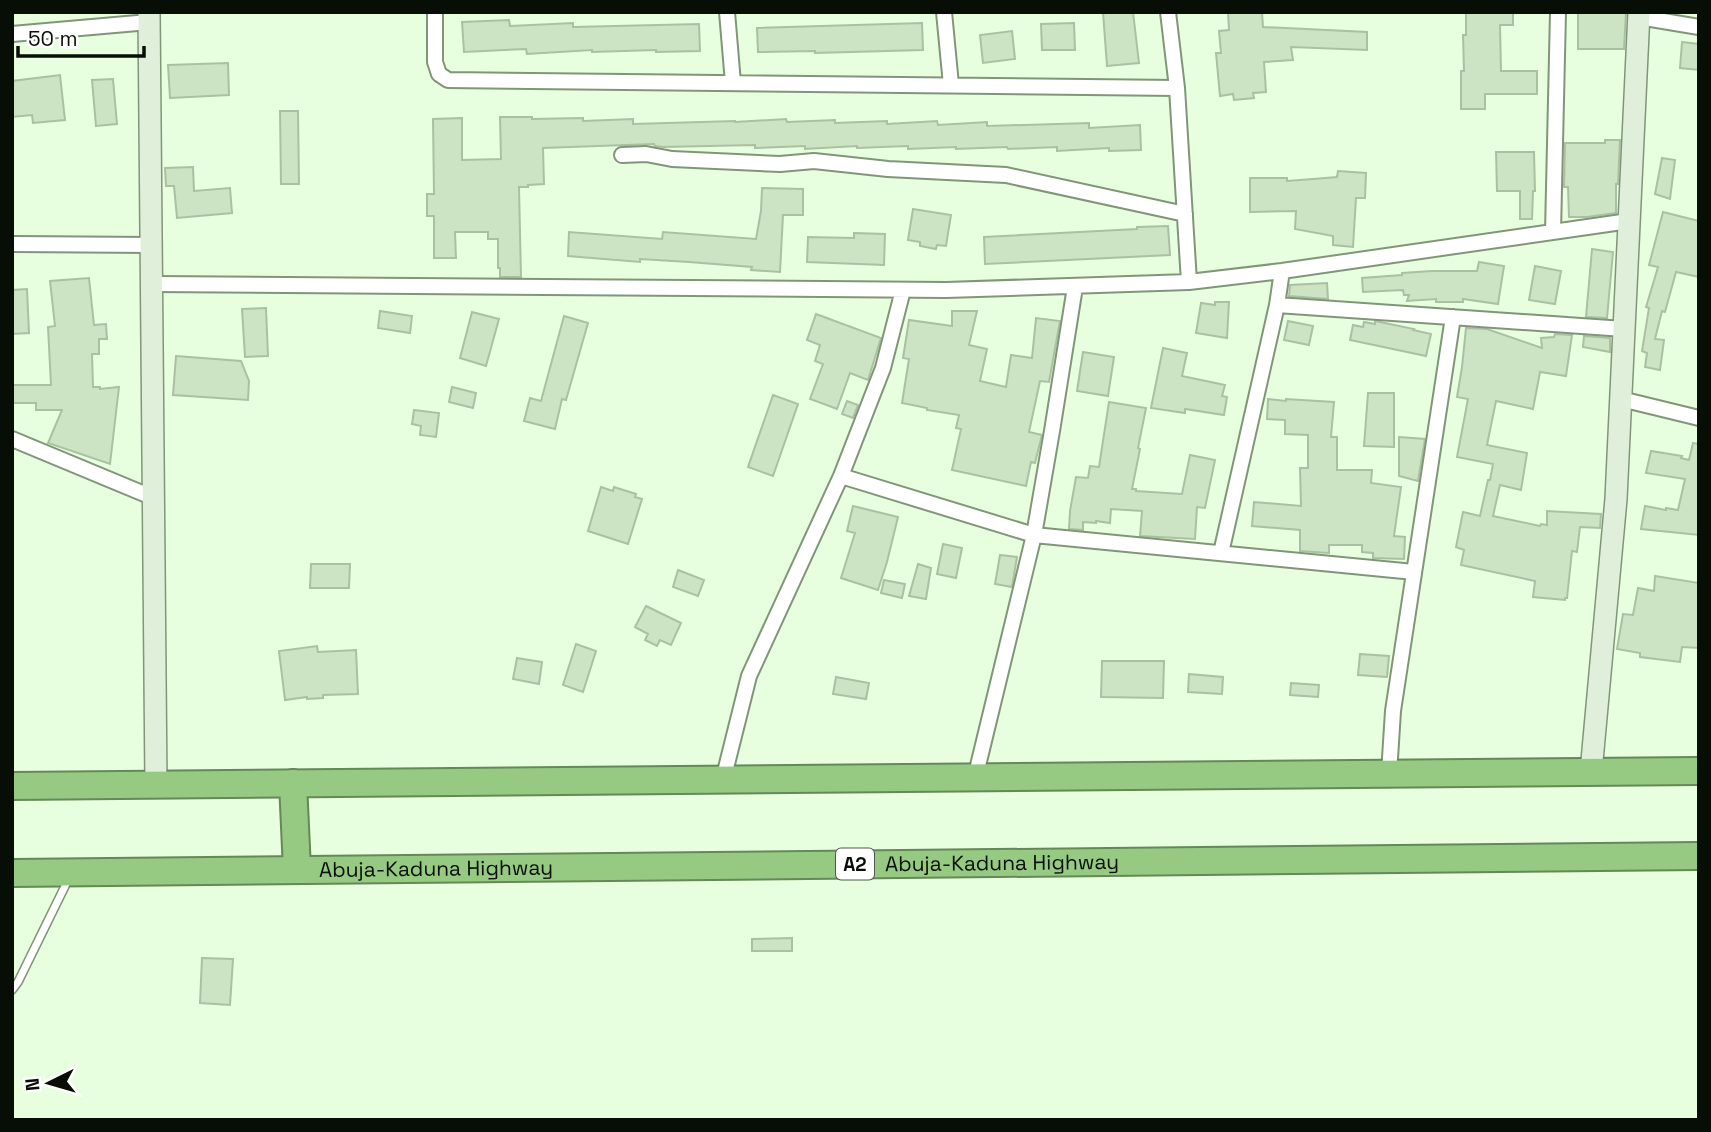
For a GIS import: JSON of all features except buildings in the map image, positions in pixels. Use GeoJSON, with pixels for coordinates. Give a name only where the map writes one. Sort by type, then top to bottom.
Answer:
{"type":"FeatureCollection","features":[{"type":"Feature","properties":{"kind":"highway"},"geometry":{"type":"LineString","coordinates":[[12,786],[1699,771]]}},
{"type":"Feature","properties":{"kind":"highway"},"geometry":{"type":"LineString","coordinates":[[293,783],[296,870]]}},
{"type":"Feature","properties":{"kind":"highway","name":"Abuja-Kaduna Highway"},"geometry":{"type":"LineString","coordinates":[[12,873],[1699,856]]}},
{"type":"Feature","properties":{"kind":"street"},"geometry":{"type":"LineString","coordinates":[[435,12],[435,62],[439,74],[447,80],[1177,88]]}},
{"type":"Feature","properties":{"kind":"street"},"geometry":{"type":"LineString","coordinates":[[727,12],[733,83]]}},
{"type":"Feature","properties":{"kind":"street"},"geometry":{"type":"LineString","coordinates":[[944,12],[951,85]]}},
{"type":"Feature","properties":{"kind":"street"},"geometry":{"type":"LineString","coordinates":[[1168,12],[1177,88],[1189,282]]}},
{"type":"Feature","properties":{"kind":"street"},"geometry":{"type":"LineString","coordinates":[[1553,232],[1558,12]]}},
{"type":"Feature","properties":{"kind":"street"},"geometry":{"type":"LineString","coordinates":[[1591,772],[1616,499],[1639,15],[1699,27]]}},
{"type":"Feature","properties":{"kind":"street"},"geometry":{"type":"LineString","coordinates":[[12,34],[149,17],[156,785]]}},
{"type":"Feature","properties":{"kind":"street"},"geometry":{"type":"LineString","coordinates":[[622,155],[646,154],[672,159],[780,164],[814,161],[888,169],[1006,175],[1185,214]]}},
{"type":"Feature","properties":{"kind":"street"},"geometry":{"type":"LineString","coordinates":[[153,284],[903,290],[1189,282],[1629,221]]}},
{"type":"Feature","properties":{"kind":"street"},"geometry":{"type":"LineString","coordinates":[[12,244],[152,245]]}},
{"type":"Feature","properties":{"kind":"street"},"geometry":{"type":"LineString","coordinates":[[1221,553],[1277,305],[1282,271]]}},
{"type":"Feature","properties":{"kind":"street"},"geometry":{"type":"LineString","coordinates":[[975,778],[1034,535],[1074,286]]}},
{"type":"Feature","properties":{"kind":"street"},"geometry":{"type":"LineString","coordinates":[[723,780],[749,676],[841,475],[883,368],[903,290]]}},
{"type":"Feature","properties":{"kind":"street"},"geometry":{"type":"LineString","coordinates":[[1277,305],[1624,329]]}},
{"type":"Feature","properties":{"kind":"street"},"geometry":{"type":"LineString","coordinates":[[1389,774],[1394,711],[1453,317]]}},
{"type":"Feature","properties":{"kind":"street"},"geometry":{"type":"LineString","coordinates":[[1621,400],[1699,418]]}},
{"type":"Feature","properties":{"kind":"street"},"geometry":{"type":"LineString","coordinates":[[12,439],[154,498]]}},
{"type":"Feature","properties":{"kind":"street"},"geometry":{"type":"LineString","coordinates":[[841,475],[1034,535],[1414,572]]}},
{"type":"Feature","properties":{"kind":"lane"},"geometry":{"type":"LineString","coordinates":[[12,990],[72,872]]}}]}
